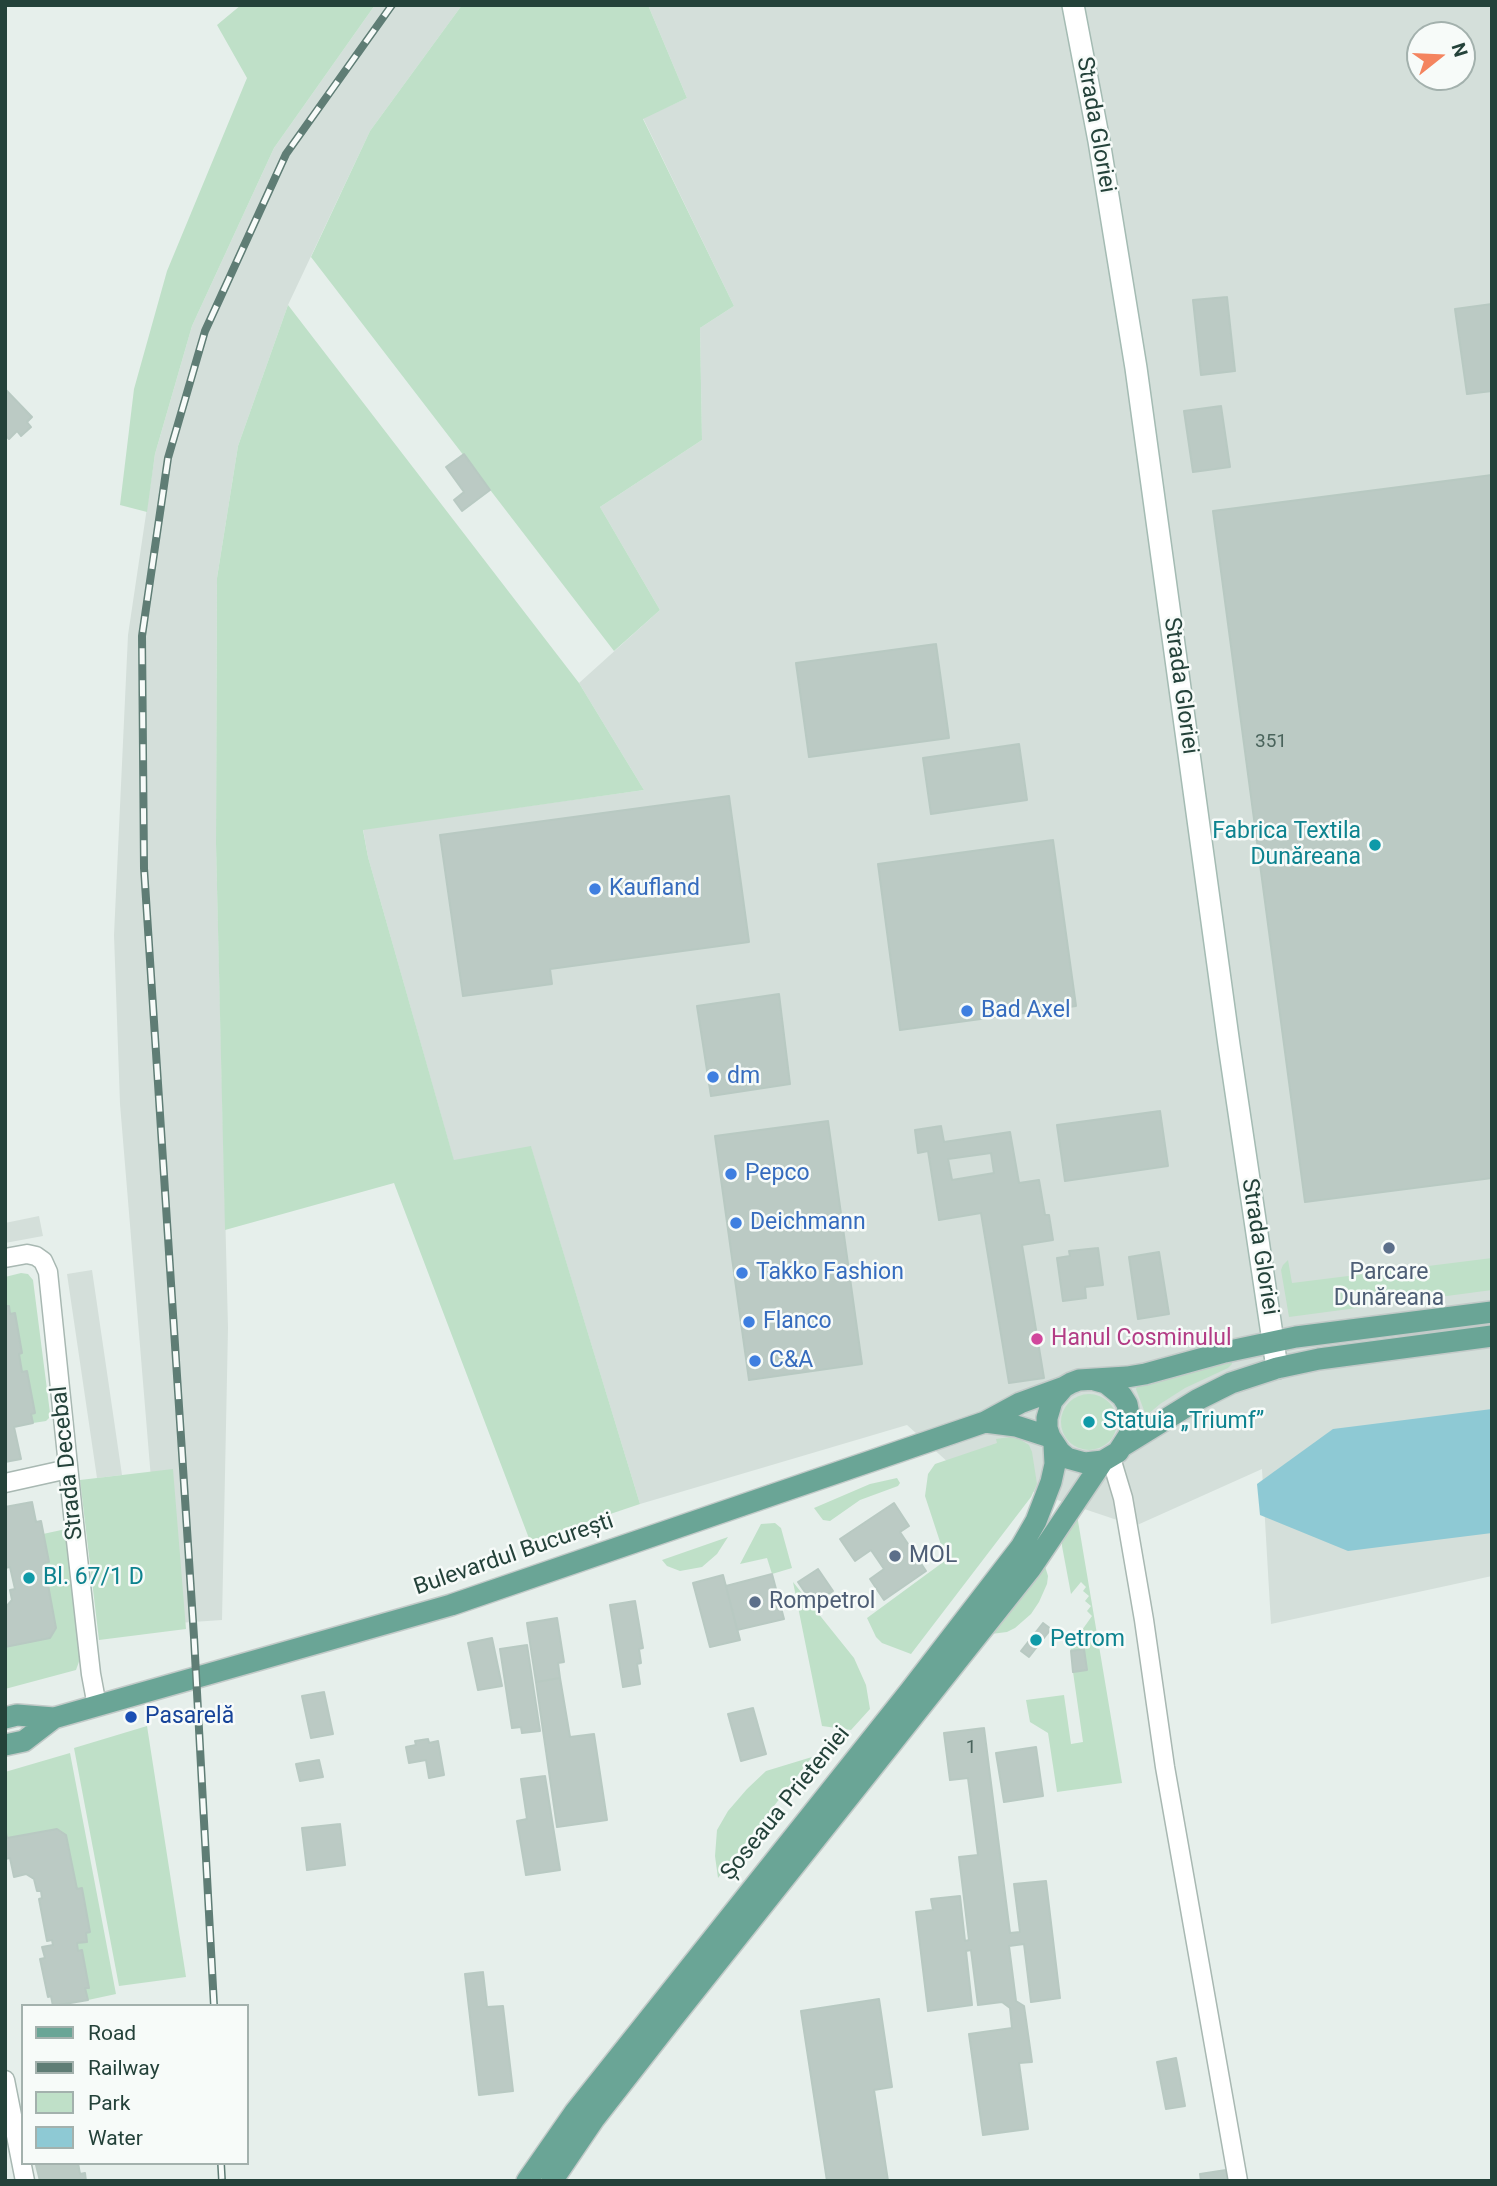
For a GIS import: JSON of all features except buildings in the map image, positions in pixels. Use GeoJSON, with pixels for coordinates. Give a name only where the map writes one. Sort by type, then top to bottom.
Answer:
{"type":"FeatureCollection","features":[{"type":"Feature","properties":{"kind":"main road","name":"Strada Gloriei"},"geometry":{"type":"LineString","coordinates":[[1073,5],[1099,141],[1136,368],[1231,1058],[1277,1367]]}},
{"type":"Feature","properties":{"kind":"main road"},"geometry":{"type":"LineString","coordinates":[[1052,1441],[1047,1419],[1052,1401],[1064,1387],[1079,1380],[1144,1374],[1272,1341],[1492,1311]]}},
{"type":"Feature","properties":{"kind":"main road"},"geometry":{"type":"LineString","coordinates":[[985,1422],[1016,1426],[1052,1441],[1067,1458],[1094,1464],[1197,1400],[1231,1383],[1277,1367],[1492,1336]]}},
{"type":"Feature","properties":{"kind":"main road"},"geometry":{"type":"LineString","coordinates":[[1095,1380],[1114,1388],[1127,1404],[1131,1425],[1112,1454]]}},
{"type":"Feature","properties":{"kind":"main road","name":"Bulevardul București"},"geometry":{"type":"LineString","coordinates":[[5,1718],[17,1715],[54,1718],[451,1605],[985,1422],[1028,1399],[1064,1387]]}},
{"type":"Feature","properties":{"kind":"main road","name":"Șoseaua Prieteniei"},"geometry":{"type":"LineString","coordinates":[[527,2181],[575,2112],[902,1701],[1021,1546],[1036,1521],[1051,1482],[1055,1464],[1052,1441]]}},
{"type":"Feature","properties":{"kind":"main road","name":"Șoseaua Prieteniei"},"geometry":{"type":"LineString","coordinates":[[552,2181],[594,2119],[1031,1568],[1112,1454]]}},
{"type":"Feature","properties":{"kind":"main road","name":"Bulevardul București"},"geometry":{"type":"LineString","coordinates":[[5,1745],[24,1741],[54,1718]]}},
{"type":"Feature","properties":{"kind":"street","name":"Strada Decebal"},"geometry":{"type":"LineString","coordinates":[[5,1258],[27,1254],[36,1256],[43,1261],[48,1272],[91,1674],[97,1706]]}},
{"type":"Feature","properties":{"kind":"street"},"geometry":{"type":"LineString","coordinates":[[1112,1454],[1123,1498],[1165,1767],[1238,2181]]}},
{"type":"Feature","properties":{"kind":"street"},"geometry":{"type":"LineString","coordinates":[[5,1483],[68,1469]]}},
{"type":"Feature","properties":{"kind":"street"},"geometry":{"type":"LineString","coordinates":[[5,2080],[21,2161]]}},
{"type":"Feature","properties":{"kind":"shaded area"},"geometry":{"type":"Polygon","coordinates":[[[375,5],[462,5],[370,131],[288,305],[238,446],[217,578],[216,844],[228,1328],[222,1620],[163,1624],[120,1104],[114,935],[128,635],[155,454],[192,326],[274,148],[375,5]]]}},
{"type":"Feature","properties":{"kind":"shaded area"},"geometry":{"type":"Polygon","coordinates":[[[648,5],[1492,5],[1492,1576],[1271,1624],[1262,1469],[1135,1526],[950,1464],[907,1425],[640,1504],[531,1147],[454,1161],[368,857],[363,829],[644,790],[579,683],[660,610],[600,507],[702,440],[700,328],[734,306],[643,118],[687,98],[648,5]]]}},
{"type":"Feature","properties":{"kind":"shaded area"},"geometry":{"type":"Polygon","coordinates":[[[39,1216],[43,1236],[5,1243],[5,1223],[39,1216]]]}},
{"type":"Feature","properties":{"kind":"shaded area"},"geometry":{"type":"Polygon","coordinates":[[[92,1270],[122,1475],[97,1478],[67,1274],[92,1270]]]}},
{"type":"Feature","properties":{"kind":"green space"},"geometry":{"type":"Polygon","coordinates":[[[241,5],[375,5],[274,148],[192,326],[155,454],[147,512],[120,505],[134,389],[167,271],[247,78],[217,25],[241,5]]]}},
{"type":"Feature","properties":{"kind":"green space"},"geometry":{"type":"Polygon","coordinates":[[[462,5],[648,5],[687,98],[643,119],[734,306],[700,328],[702,440],[600,507],[660,610],[614,651],[311,257],[370,131],[462,5]]]}},
{"type":"Feature","properties":{"kind":"green space"},"geometry":{"type":"Polygon","coordinates":[[[288,305],[579,683],[644,790],[363,830],[368,857],[454,1160],[531,1146],[640,1504],[530,1541],[394,1183],[225,1230],[216,844],[217,578],[238,446],[288,305]]]}},
{"type":"Feature","properties":{"kind":"green space"},"geometry":{"type":"Polygon","coordinates":[[[1492,1258],[1492,1290],[1289,1317],[1281,1270],[1288,1260],[1292,1283],[1492,1258]]]}},
{"type":"Feature","properties":{"kind":"green space"},"geometry":{"type":"Polygon","coordinates":[[[28,1274],[33,1280],[50,1413],[46,1421],[33,1423],[31,1414],[35,1412],[27,1371],[22,1372],[19,1354],[22,1352],[15,1313],[10,1314],[9,1306],[5,1306],[5,1277],[28,1274]]]}},
{"type":"Feature","properties":{"kind":"green space"},"geometry":{"type":"Polygon","coordinates":[[[1231,1360],[1232,1364],[1228,1368],[1185,1388],[1147,1415],[1145,1413],[1137,1386],[1231,1360]]]}},
{"type":"Feature","properties":{"kind":"green space"},"geometry":{"type":"Polygon","coordinates":[[[1084,1394],[1094,1394],[1109,1402],[1115,1411],[1115,1433],[1109,1442],[1094,1450],[1084,1450],[1066,1438],[1061,1427],[1061,1417],[1073,1399],[1084,1394]]]}},
{"type":"Feature","properties":{"kind":"green space"},"geometry":{"type":"Polygon","coordinates":[[[1010,1437],[1029,1445],[1032,1452],[1037,1484],[1031,1497],[911,1654],[882,1643],[867,1618],[946,1560],[925,1496],[928,1474],[935,1464],[997,1443],[996,1439],[1010,1437]]]}},
{"type":"Feature","properties":{"kind":"green space"},"geometry":{"type":"Polygon","coordinates":[[[173,1469],[186,1629],[99,1640],[80,1480],[173,1469]]]}},
{"type":"Feature","properties":{"kind":"green space"},"geometry":{"type":"Polygon","coordinates":[[[897,1478],[900,1483],[898,1486],[860,1500],[830,1521],[823,1520],[814,1508],[870,1484],[897,1478]]]}},
{"type":"Feature","properties":{"kind":"green space"},"geometry":{"type":"Polygon","coordinates":[[[1077,1515],[1122,1783],[1057,1792],[1048,1733],[1030,1722],[1026,1700],[1064,1695],[1071,1744],[1083,1742],[1073,1672],[1087,1670],[1084,1649],[1071,1651],[1070,1647],[1092,1616],[1087,1611],[1091,1606],[1085,1601],[1089,1596],[1083,1591],[1086,1587],[1081,1582],[1071,1594],[1062,1546],[1062,1536],[1077,1515]]]}},
{"type":"Feature","properties":{"kind":"green space"},"geometry":{"type":"Polygon","coordinates":[[[775,1523],[781,1528],[792,1568],[772,1574],[767,1558],[740,1564],[761,1524],[775,1523]]]}},
{"type":"Feature","properties":{"kind":"green space"},"geometry":{"type":"Polygon","coordinates":[[[66,1529],[81,1656],[76,1670],[5,1689],[5,1647],[50,1638],[56,1628],[44,1563],[49,1562],[43,1534],[66,1529]]]}},
{"type":"Feature","properties":{"kind":"green space"},"geometry":{"type":"Polygon","coordinates":[[[728,1537],[717,1554],[702,1567],[680,1571],[667,1566],[662,1560],[728,1537]]]}},
{"type":"Feature","properties":{"kind":"green space"},"geometry":{"type":"Polygon","coordinates":[[[1044,1563],[1048,1576],[1047,1584],[1031,1614],[1007,1632],[991,1634],[1044,1563]]]}},
{"type":"Feature","properties":{"kind":"green space"},"geometry":{"type":"Polygon","coordinates":[[[793,1582],[854,1658],[866,1685],[870,1709],[851,1730],[822,1726],[793,1582]]]}},
{"type":"Feature","properties":{"kind":"green space"},"geometry":{"type":"Polygon","coordinates":[[[147,1726],[186,1977],[119,1986],[74,1748],[147,1726]]]}},
{"type":"Feature","properties":{"kind":"green space"},"geometry":{"type":"Polygon","coordinates":[[[70,1753],[116,1994],[88,2000],[85,1988],[89,1987],[82,1950],[78,1951],[77,1943],[87,1941],[86,1933],[90,1932],[82,1889],[77,1889],[66,1835],[57,1829],[7,1838],[5,1828],[5,1772],[70,1753]]]}},
{"type":"Feature","properties":{"kind":"green space"},"geometry":{"type":"Polygon","coordinates":[[[812,1757],[718,1878],[715,1856],[717,1830],[728,1811],[766,1771],[812,1757]]]}},
{"type":"Feature","properties":{"kind":"water"},"geometry":{"type":"Polygon","coordinates":[[[1492,1409],[1492,1533],[1348,1551],[1260,1515],[1257,1484],[1333,1429],[1492,1409]]]}},
{"type":"Feature","properties":{"kind":"railway"},"geometry":{"type":"LineString","coordinates":[[214,2004],[194,1637],[144,868],[142,636],[168,458],[205,331],[286,154],[392,5]]}},
{"type":"Feature","properties":{"kind":"railway"},"geometry":{"type":"LineString","coordinates":[[221,2165],[222,2181]]}},
{"type":"Feature","properties":{"kind":"place","name":"Fabrica Textila Dunăreana"},"geometry":{"type":"Point","coordinates":[1375,845]}},
{"type":"Feature","properties":{"kind":"place","name":"Kaufland"},"geometry":{"type":"Point","coordinates":[595,889]}},
{"type":"Feature","properties":{"kind":"place","name":"Bad Axel"},"geometry":{"type":"Point","coordinates":[967,1011]}},
{"type":"Feature","properties":{"kind":"place","name":"dm"},"geometry":{"type":"Point","coordinates":[713,1077]}},
{"type":"Feature","properties":{"kind":"place","name":"Pepco"},"geometry":{"type":"Point","coordinates":[731,1174]}},
{"type":"Feature","properties":{"kind":"place","name":"Deichmann"},"geometry":{"type":"Point","coordinates":[736,1223]}},
{"type":"Feature","properties":{"kind":"place","name":"Parcare Dunăreana"},"geometry":{"type":"Point","coordinates":[1389,1248]}},
{"type":"Feature","properties":{"kind":"place","name":"Takko Fashion"},"geometry":{"type":"Point","coordinates":[742,1273]}},
{"type":"Feature","properties":{"kind":"place","name":"Flanco"},"geometry":{"type":"Point","coordinates":[749,1322]}},
{"type":"Feature","properties":{"kind":"place","name":"Hanul Cosminulul"},"geometry":{"type":"Point","coordinates":[1037,1339]}},
{"type":"Feature","properties":{"kind":"place","name":"C&A"},"geometry":{"type":"Point","coordinates":[755,1361]}},
{"type":"Feature","properties":{"kind":"place","name":"Statuia „Triumf”"},"geometry":{"type":"Point","coordinates":[1089,1422]}},
{"type":"Feature","properties":{"kind":"place","name":"MOL"},"geometry":{"type":"Point","coordinates":[895,1556]}},
{"type":"Feature","properties":{"kind":"place","name":"Bl. 67/1 D"},"geometry":{"type":"Point","coordinates":[29,1578]}},
{"type":"Feature","properties":{"kind":"place","name":"Rompetrol"},"geometry":{"type":"Point","coordinates":[755,1602]}},
{"type":"Feature","properties":{"kind":"place","name":"Petrom"},"geometry":{"type":"Point","coordinates":[1036,1640]}},
{"type":"Feature","properties":{"kind":"place","name":"Pasarelă"},"geometry":{"type":"Point","coordinates":[131,1717]}}]}
